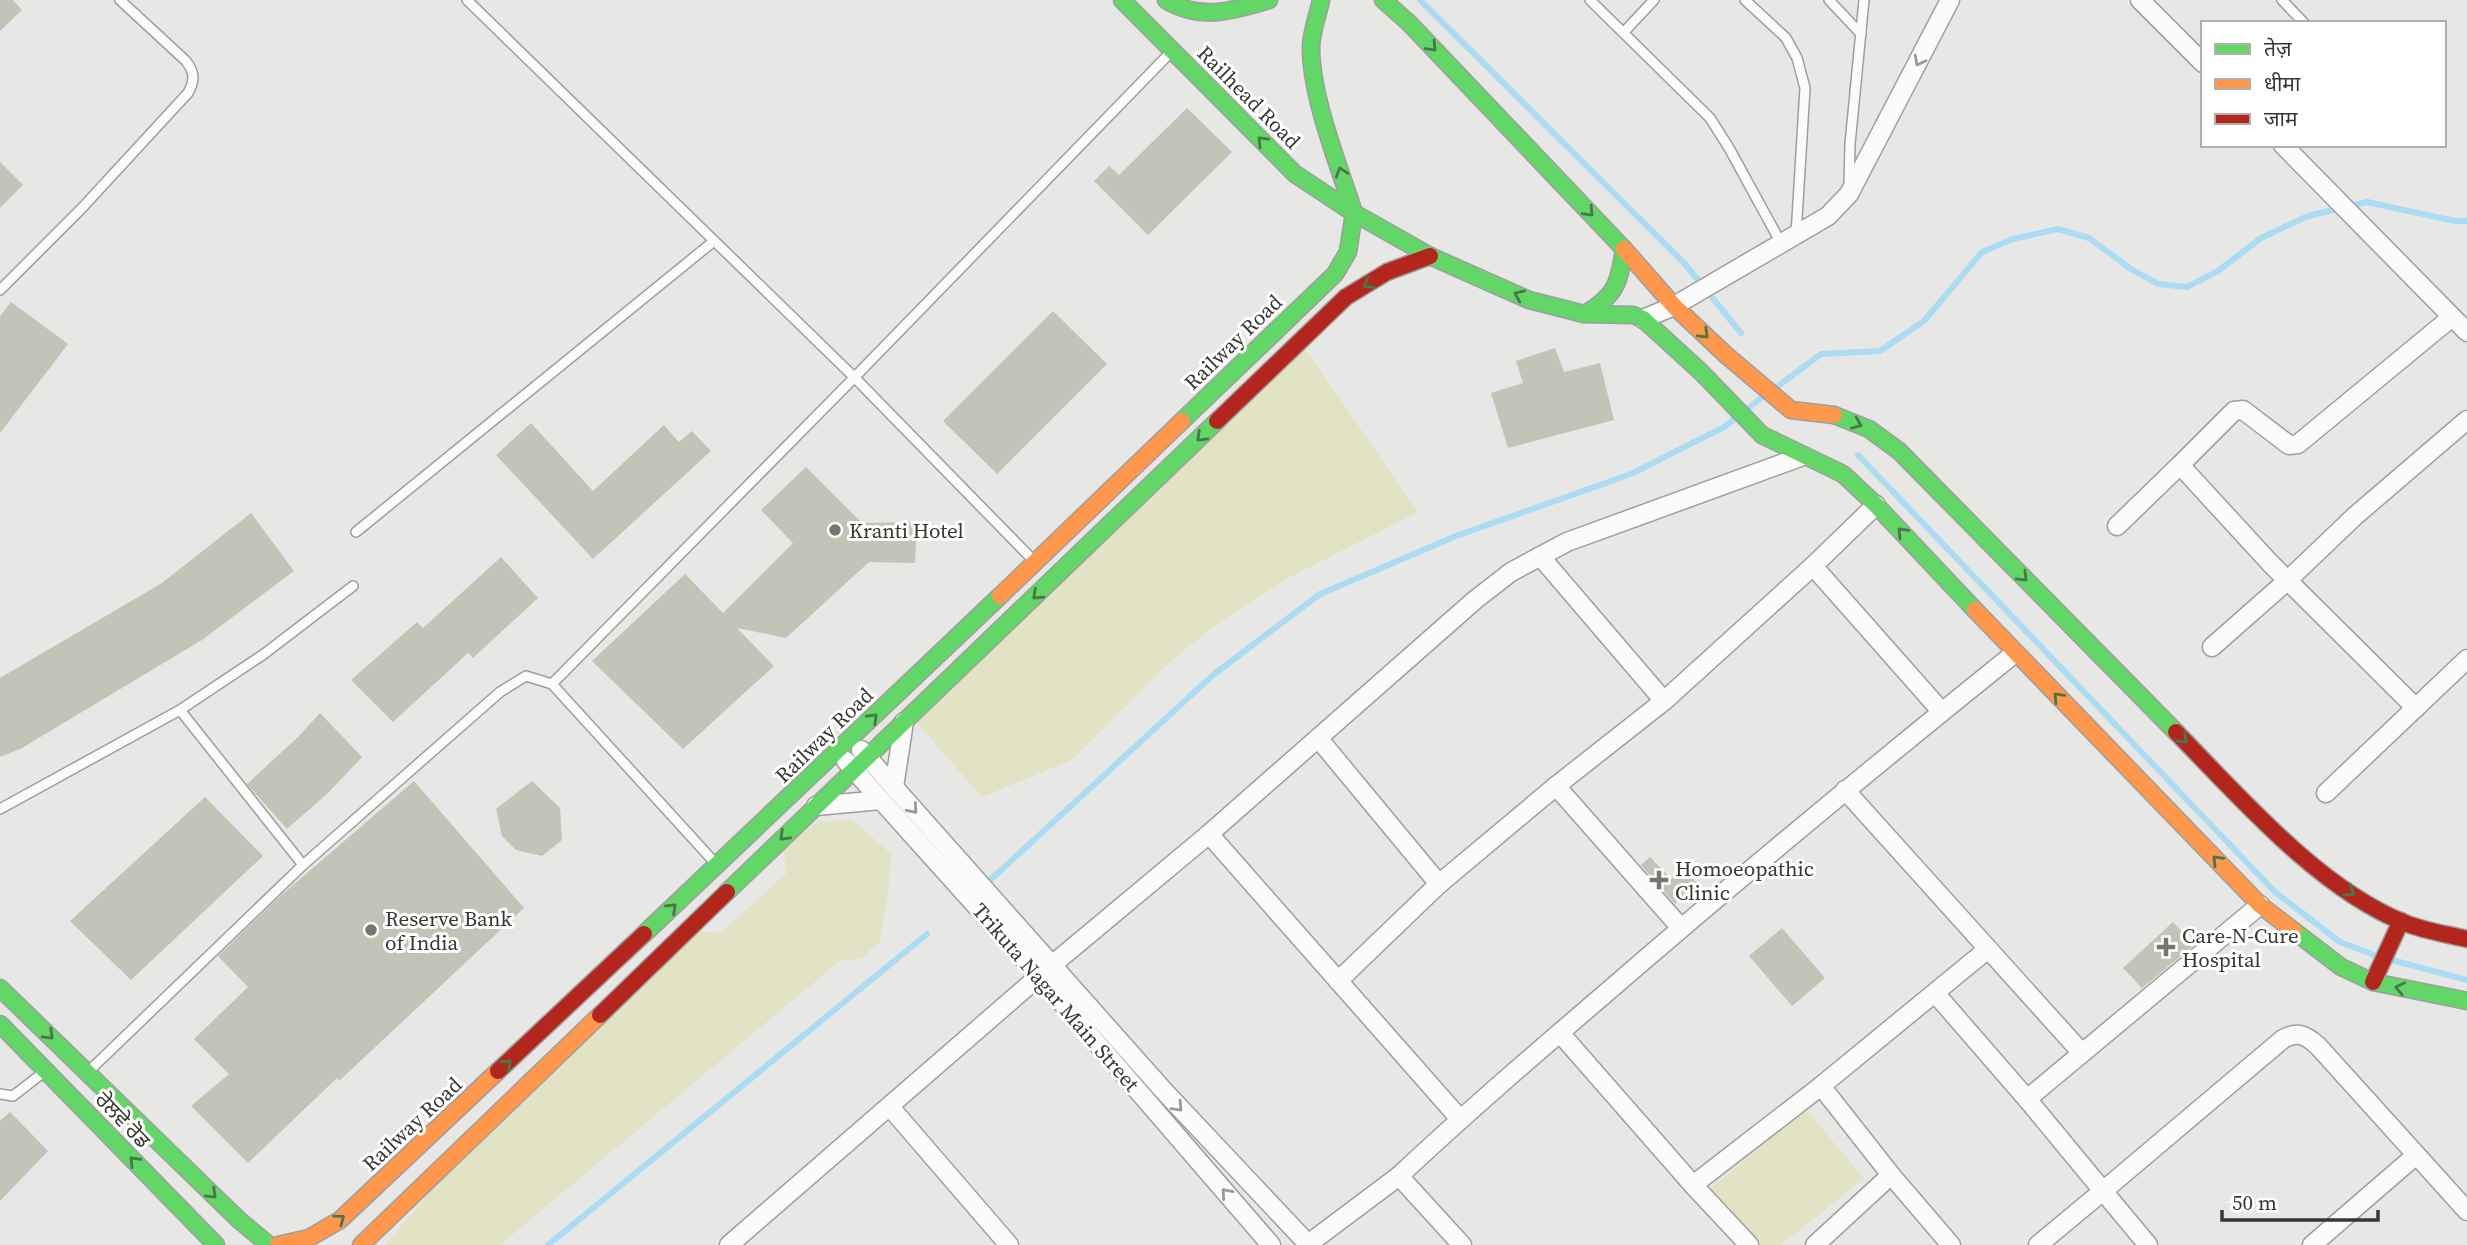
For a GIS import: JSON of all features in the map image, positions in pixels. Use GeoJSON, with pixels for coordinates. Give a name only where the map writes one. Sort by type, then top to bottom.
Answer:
{"type":"FeatureCollection","features":[{"type":"Feature","properties":{"kind":"main road","name":"Railhead Road"},"geometry":{"type":"LineString","coordinates":[[1122,0],[1295,174],[1354,213],[1430,256],[1529,300],[1584,314],[1633,315],[1643,319]]}},
{"type":"Feature","properties":{"kind":"main road","name":"Railhead Road"},"geometry":{"type":"LineString","coordinates":[[1166,0],[1185,11],[1203,14],[1232,11],[1269,0]]}},
{"type":"Feature","properties":{"kind":"main road"},"geometry":{"type":"LineString","coordinates":[[1321,0],[1311,45],[1312,70],[1330,140],[1354,213]]}},
{"type":"Feature","properties":{"kind":"main road"},"geometry":{"type":"LineString","coordinates":[[1383,0],[1409,23],[1624,249],[1682,301],[1726,355],[1791,410],[1836,415],[1869,429],[1899,451],[2313,867],[2398,927],[2467,939]]}},
{"type":"Feature","properties":{"kind":"main road","name":"Railway Road"},"geometry":{"type":"LineString","coordinates":[[278,1245],[309,1238],[340,1220],[845,746],[1335,274],[1348,252],[1354,213]]}},
{"type":"Feature","properties":{"kind":"main road"},"geometry":{"type":"LineString","coordinates":[[1584,314],[1607,301],[1618,286],[1624,249]]}},
{"type":"Feature","properties":{"kind":"main road"},"geometry":{"type":"LineString","coordinates":[[361,1245],[1346,297],[1387,272],[1430,256]]}},
{"type":"Feature","properties":{"kind":"main road"},"geometry":{"type":"LineString","coordinates":[[1643,319],[1701,372],[1762,435],[1843,474],[1876,505],[2015,653],[2260,905],[2342,967],[2372,982],[2467,1001]]}},
{"type":"Feature","properties":{"kind":"main road"},"geometry":{"type":"LineString","coordinates":[[1224,380],[1242,398]]}},
{"type":"Feature","properties":{"kind":"main road"},"geometry":{"type":"LineString","coordinates":[[2372,982],[2398,927]]}},
{"type":"Feature","properties":{"kind":"main road"},"geometry":{"type":"LineString","coordinates":[[0,988],[239,1220],[270,1245]]}},
{"type":"Feature","properties":{"kind":"main road","name":"ਰੇਲਵੇ ਰੋਡ"},"geometry":{"type":"LineString","coordinates":[[0,1024],[216,1245]]}},
{"type":"Feature","properties":{"kind":"street"},"geometry":{"type":"LineString","coordinates":[[1643,319],[1682,301],[1828,216],[1849,194],[1950,0]]}},
{"type":"Feature","properties":{"kind":"street"},"geometry":{"type":"LineString","coordinates":[[2140,0],[2201,61]]}},
{"type":"Feature","properties":{"kind":"street"},"geometry":{"type":"LineString","coordinates":[[2285,147],[2467,332]]}},
{"type":"Feature","properties":{"kind":"street"},"geometry":{"type":"LineString","coordinates":[[2117,526],[2234,411],[2243,410],[2289,444],[2298,444],[2452,317]]}},
{"type":"Feature","properties":{"kind":"street"},"geometry":{"type":"LineString","coordinates":[[2212,647],[2355,516],[2467,420]]}},
{"type":"Feature","properties":{"kind":"street"},"geometry":{"type":"LineString","coordinates":[[729,1245],[1045,971],[1209,834],[1475,600],[1511,572],[1567,542],[1803,456]]}},
{"type":"Feature","properties":{"kind":"street"},"geometry":{"type":"LineString","coordinates":[[2180,465],[2288,580],[2416,708]]}},
{"type":"Feature","properties":{"kind":"street"},"geometry":{"type":"LineString","coordinates":[[1338,981],[1439,884],[1556,786],[1664,701],[1876,505]]}},
{"type":"Feature","properties":{"kind":"street"},"geometry":{"type":"LineString","coordinates":[[1540,556],[1664,701]]}},
{"type":"Feature","properties":{"kind":"street"},"geometry":{"type":"LineString","coordinates":[[1813,566],[1942,712]]}},
{"type":"Feature","properties":{"kind":"street"},"geometry":{"type":"LineString","coordinates":[[1045,971],[1164,1091],[1307,1245],[1399,1176],[1460,1119],[1681,928],[1845,790],[2015,653]]}},
{"type":"Feature","properties":{"kind":"street"},"geometry":{"type":"LineString","coordinates":[[2326,793],[2467,659]]}},
{"type":"Feature","properties":{"kind":"street"},"geometry":{"type":"LineString","coordinates":[[816,806],[888,793],[904,722]]}},
{"type":"Feature","properties":{"kind":"street"},"geometry":{"type":"LineString","coordinates":[[1318,738],[1439,884]]}},
{"type":"Feature","properties":{"kind":"street","name":"Trikuta Nagar Main Street"},"geometry":{"type":"LineString","coordinates":[[845,746],[1045,971],[1271,1245]]}},
{"type":"Feature","properties":{"kind":"street"},"geometry":{"type":"LineString","coordinates":[[1556,786],[1681,928]]}},
{"type":"Feature","properties":{"kind":"street"},"geometry":{"type":"LineString","coordinates":[[1845,790],[2081,1052]]}},
{"type":"Feature","properties":{"kind":"street"},"geometry":{"type":"LineString","coordinates":[[1209,834],[1460,1119]]}},
{"type":"Feature","properties":{"kind":"street"},"geometry":{"type":"LineString","coordinates":[[2027,1099],[2260,905]]}},
{"type":"Feature","properties":{"kind":"street"},"geometry":{"type":"LineString","coordinates":[[1693,1185],[1821,1086],[1988,949]]}},
{"type":"Feature","properties":{"kind":"street"},"geometry":{"type":"LineString","coordinates":[[1934,993],[2027,1099],[2148,1245]]}},
{"type":"Feature","properties":{"kind":"street"},"geometry":{"type":"LineString","coordinates":[[1560,1033],[1749,1245]]}},
{"type":"Feature","properties":{"kind":"street"},"geometry":{"type":"LineString","coordinates":[[2038,1245],[2292,1034],[2309,1038],[2318,1046],[2467,1211]]}},
{"type":"Feature","properties":{"kind":"street"},"geometry":{"type":"LineString","coordinates":[[1821,1086],[1891,1175],[1951,1245]]}},
{"type":"Feature","properties":{"kind":"street"},"geometry":{"type":"LineString","coordinates":[[890,1107],[1009,1245]]}},
{"type":"Feature","properties":{"kind":"street"},"geometry":{"type":"LineString","coordinates":[[2312,1245],[2415,1156]]}},
{"type":"Feature","properties":{"kind":"street"},"geometry":{"type":"LineString","coordinates":[[1815,1245],[1891,1175]]}},
{"type":"Feature","properties":{"kind":"street"},"geometry":{"type":"LineString","coordinates":[[1399,1176],[1462,1245]]}},
{"type":"Feature","properties":{"kind":"lane"},"geometry":{"type":"LineString","coordinates":[[0,290],[100,189],[188,93],[194,82],[193,70],[186,61],[120,0]]}},
{"type":"Feature","properties":{"kind":"lane"},"geometry":{"type":"LineString","coordinates":[[467,0],[854,377],[1034,562]]}},
{"type":"Feature","properties":{"kind":"lane"},"geometry":{"type":"LineString","coordinates":[[1590,0],[1710,118],[1788,239]]}},
{"type":"Feature","properties":{"kind":"lane"},"geometry":{"type":"LineString","coordinates":[[1624,32],[1654,0]]}},
{"type":"Feature","properties":{"kind":"lane"},"geometry":{"type":"LineString","coordinates":[[1745,0],[1786,38],[1797,58],[1805,88],[1788,239]]}},
{"type":"Feature","properties":{"kind":"lane"},"geometry":{"type":"LineString","coordinates":[[1829,0],[1861,34]]}},
{"type":"Feature","properties":{"kind":"lane"},"geometry":{"type":"LineString","coordinates":[[1849,194],[1850,144],[1864,0]]}},
{"type":"Feature","properties":{"kind":"lane"},"geometry":{"type":"LineString","coordinates":[[2282,0],[2302,21]]}},
{"type":"Feature","properties":{"kind":"lane"},"geometry":{"type":"LineString","coordinates":[[552,684],[1173,50]]}},
{"type":"Feature","properties":{"kind":"lane"},"geometry":{"type":"LineString","coordinates":[[356,532],[714,241]]}},
{"type":"Feature","properties":{"kind":"lane"},"geometry":{"type":"LineString","coordinates":[[0,809],[180,710],[264,654],[353,586]]}},
{"type":"Feature","properties":{"kind":"lane"},"geometry":{"type":"LineString","coordinates":[[88,1072],[303,865],[500,691],[526,676],[552,684],[718,865]]}},
{"type":"Feature","properties":{"kind":"lane"},"geometry":{"type":"LineString","coordinates":[[180,710],[303,865]]}},
{"type":"Feature","properties":{"kind":"lane"},"geometry":{"type":"LineString","coordinates":[[0,1094],[13,1096],[45,1071]]}},
{"type":"Feature","properties":{"kind":"green space"},"geometry":{"type":"Polygon","coordinates":[[[1304,347],[1418,512],[1290,577],[1211,628],[1161,670],[1072,760],[982,797],[915,721],[1304,347]]]}},
{"type":"Feature","properties":{"kind":"green space"},"geometry":{"type":"Polygon","coordinates":[[[852,819],[891,854],[888,895],[880,941],[861,959],[841,960],[500,1245],[385,1245],[435,1186],[695,931],[720,933],[786,874],[784,846],[817,823],[852,819]]]}},
{"type":"Feature","properties":{"kind":"green space"},"geometry":{"type":"Polygon","coordinates":[[[1805,1109],[1864,1178],[1781,1245],[1758,1245],[1710,1189],[1805,1109]]]}},
{"type":"Feature","properties":{"kind":"building"},"geometry":{"type":"Polygon","coordinates":[[[0,0],[13,0],[22,10],[0,31],[0,0]]]}},
{"type":"Feature","properties":{"kind":"building"},"geometry":{"type":"Polygon","coordinates":[[[1187,108],[1232,152],[1148,235],[1094,181],[1109,166],[1119,175],[1187,108]]]}},
{"type":"Feature","properties":{"kind":"building"},"geometry":{"type":"Polygon","coordinates":[[[0,162],[23,185],[0,208],[0,162]]]}},
{"type":"Feature","properties":{"kind":"building"},"geometry":{"type":"Polygon","coordinates":[[[11,302],[68,344],[0,433],[0,316],[11,302]]]}},
{"type":"Feature","properties":{"kind":"building"},"geometry":{"type":"Polygon","coordinates":[[[1053,311],[1107,364],[997,474],[943,421],[1053,311]]]}},
{"type":"Feature","properties":{"kind":"building"},"geometry":{"type":"Polygon","coordinates":[[[1555,348],[1564,372],[1600,363],[1614,420],[1508,448],[1491,393],[1523,383],[1516,361],[1555,348]]]}},
{"type":"Feature","properties":{"kind":"building"},"geometry":{"type":"Polygon","coordinates":[[[531,423],[593,491],[664,425],[679,442],[692,431],[711,451],[593,559],[496,455],[531,423]]]}},
{"type":"Feature","properties":{"kind":"building"},"geometry":{"type":"Polygon","coordinates":[[[806,467],[862,523],[917,522],[915,563],[869,562],[786,638],[737,628],[774,666],[683,749],[592,661],[685,574],[723,613],[793,543],[761,510],[806,467]]]}},
{"type":"Feature","properties":{"kind":"building"},"geometry":{"type":"Polygon","coordinates":[[[251,513],[294,571],[202,640],[22,748],[0,757],[0,678],[162,583],[251,513]]]}},
{"type":"Feature","properties":{"kind":"building"},"geometry":{"type":"Polygon","coordinates":[[[501,557],[538,598],[473,658],[468,653],[393,722],[351,680],[417,622],[423,628],[501,557]]]}},
{"type":"Feature","properties":{"kind":"building"},"geometry":{"type":"Polygon","coordinates":[[[320,713],[362,757],[327,794],[287,829],[247,784],[320,713]]]}},
{"type":"Feature","properties":{"kind":"building","name":"Reserve Bank of India"},"geometry":{"type":"Polygon","coordinates":[[[414,781],[524,908],[248,1163],[191,1106],[229,1074],[194,1039],[248,987],[218,956],[278,898],[414,781]]]}},
{"type":"Feature","properties":{"kind":"building"},"geometry":{"type":"Polygon","coordinates":[[[532,781],[560,808],[562,840],[542,856],[516,850],[502,836],[496,809],[532,781]]]}},
{"type":"Feature","properties":{"kind":"building"},"geometry":{"type":"Polygon","coordinates":[[[205,797],[263,856],[131,980],[70,921],[205,797]]]}},
{"type":"Feature","properties":{"kind":"building"},"geometry":{"type":"Polygon","coordinates":[[[1650,857],[1671,879],[1683,868],[1697,883],[1675,904],[1641,865],[1650,857]]]}},
{"type":"Feature","properties":{"kind":"building"},"geometry":{"type":"Polygon","coordinates":[[[2173,922],[2194,945],[2142,988],[2123,968],[2173,922]]]}},
{"type":"Feature","properties":{"kind":"building"},"geometry":{"type":"Polygon","coordinates":[[[1782,928],[1825,978],[1792,1006],[1749,956],[1782,928]]]}},
{"type":"Feature","properties":{"kind":"building"},"geometry":{"type":"Polygon","coordinates":[[[10,1112],[48,1151],[0,1201],[0,1121],[10,1112]]]}},
{"type":"Feature","properties":{"kind":"waterway"},"geometry":{"type":"LineString","coordinates":[[1420,0],[1685,264],[1741,333]]}},
{"type":"Feature","properties":{"kind":"waterway"},"geometry":{"type":"LineString","coordinates":[[1774,389],[1821,354],[1880,351],[1924,321],[1982,252],[2013,239],[2058,229],[2089,238],[2131,269],[2158,284],[2187,287],[2218,271],[2261,238],[2308,216],[2367,202],[2455,221],[2467,221]]}},
{"type":"Feature","properties":{"kind":"waterway"},"geometry":{"type":"LineString","coordinates":[[1746,410],[1765,395]]}},
{"type":"Feature","properties":{"kind":"waterway"},"geometry":{"type":"LineString","coordinates":[[986,884],[1213,675],[1320,594],[1456,536],[1631,474],[1724,427],[1737,417]]}},
{"type":"Feature","properties":{"kind":"waterway"},"geometry":{"type":"LineString","coordinates":[[1858,455],[2275,892],[2340,942],[2377,956]]}},
{"type":"Feature","properties":{"kind":"waterway"},"geometry":{"type":"LineString","coordinates":[[548,1245],[927,934]]}},
{"type":"Feature","properties":{"kind":"waterway"},"geometry":{"type":"LineString","coordinates":[[2388,959],[2467,980]]}},
{"type":"Feature","properties":{"kind":"traffic: fast"},"geometry":{"type":"LineString","coordinates":[[1122,0],[1295,174],[1354,213],[1348,252],[1335,274],[1182,421]]}},
{"type":"Feature","properties":{"kind":"traffic: fast"},"geometry":{"type":"LineString","coordinates":[[1166,0],[1178,6],[1204,12],[1243,8],[1269,0]]}},
{"type":"Feature","properties":{"kind":"traffic: fast"},"geometry":{"type":"LineString","coordinates":[[1321,0],[1311,42],[1312,67],[1327,131],[1354,213],[1430,256],[1529,300],[1584,314],[1633,315],[1643,319],[1701,372],[1762,435],[1843,474],[1975,610]]}},
{"type":"Feature","properties":{"kind":"traffic: fast"},"geometry":{"type":"LineString","coordinates":[[1383,0],[1409,23],[1624,249],[1614,288],[1603,301],[1585,314]]}},
{"type":"Feature","properties":{"kind":"traffic: fast"},"geometry":{"type":"LineString","coordinates":[[1834,415],[1869,429],[1899,451],[2176,732]]}},
{"type":"Feature","properties":{"kind":"traffic: fast"},"geometry":{"type":"LineString","coordinates":[[727,892],[1217,421]]}},
{"type":"Feature","properties":{"kind":"traffic: fast"},"geometry":{"type":"LineString","coordinates":[[644,934],[1000,596]]}},
{"type":"Feature","properties":{"kind":"traffic: fast"},"geometry":{"type":"LineString","coordinates":[[2294,931],[2341,967],[2373,982],[2467,1001]]}},
{"type":"Feature","properties":{"kind":"traffic: fast"},"geometry":{"type":"LineString","coordinates":[[0,988],[239,1220],[269,1245]]}},
{"type":"Feature","properties":{"kind":"traffic: fast"},"geometry":{"type":"LineString","coordinates":[[0,1024],[216,1245]]}},
{"type":"Feature","properties":{"kind":"traffic: slow"},"geometry":{"type":"LineString","coordinates":[[1624,249],[1674,306],[1791,410],[1834,415]]}},
{"type":"Feature","properties":{"kind":"traffic: slow"},"geometry":{"type":"LineString","coordinates":[[1000,596],[1182,421]]}},
{"type":"Feature","properties":{"kind":"traffic: slow"},"geometry":{"type":"LineString","coordinates":[[1975,610],[2260,905],[2294,931]]}},
{"type":"Feature","properties":{"kind":"traffic: slow"},"geometry":{"type":"LineString","coordinates":[[361,1245],[600,1015]]}},
{"type":"Feature","properties":{"kind":"traffic: slow"},"geometry":{"type":"LineString","coordinates":[[278,1245],[309,1238],[340,1220],[498,1071]]}},
{"type":"Feature","properties":{"kind":"traffic: jam"},"geometry":{"type":"LineString","coordinates":[[1217,421],[1346,297],[1387,272],[1430,256]]}},
{"type":"Feature","properties":{"kind":"traffic: jam"},"geometry":{"type":"LineString","coordinates":[[2176,732],[2282,839],[2342,888],[2373,908],[2405,923],[2467,939]]}},
{"type":"Feature","properties":{"kind":"traffic: jam"},"geometry":{"type":"LineString","coordinates":[[600,1015],[727,892]]}},
{"type":"Feature","properties":{"kind":"traffic: jam"},"geometry":{"type":"LineString","coordinates":[[2373,982],[2401,921]]}},
{"type":"Feature","properties":{"kind":"traffic: jam"},"geometry":{"type":"LineString","coordinates":[[498,1071],[644,934]]}},
{"type":"Feature","properties":{"kind":"place","name":"Kranti Hotel"},"geometry":{"type":"Point","coordinates":[835,530]}},
{"type":"Feature","properties":{"kind":"place","name":"Homoeopathic Clinic"},"geometry":{"type":"Point","coordinates":[1659,880]}},
{"type":"Feature","properties":{"kind":"place","name":"Reserve Bank of India"},"geometry":{"type":"Point","coordinates":[371,930]}},
{"type":"Feature","properties":{"kind":"place","name":"Care-N-Cure Hospital"},"geometry":{"type":"Point","coordinates":[2166,947]}}]}
